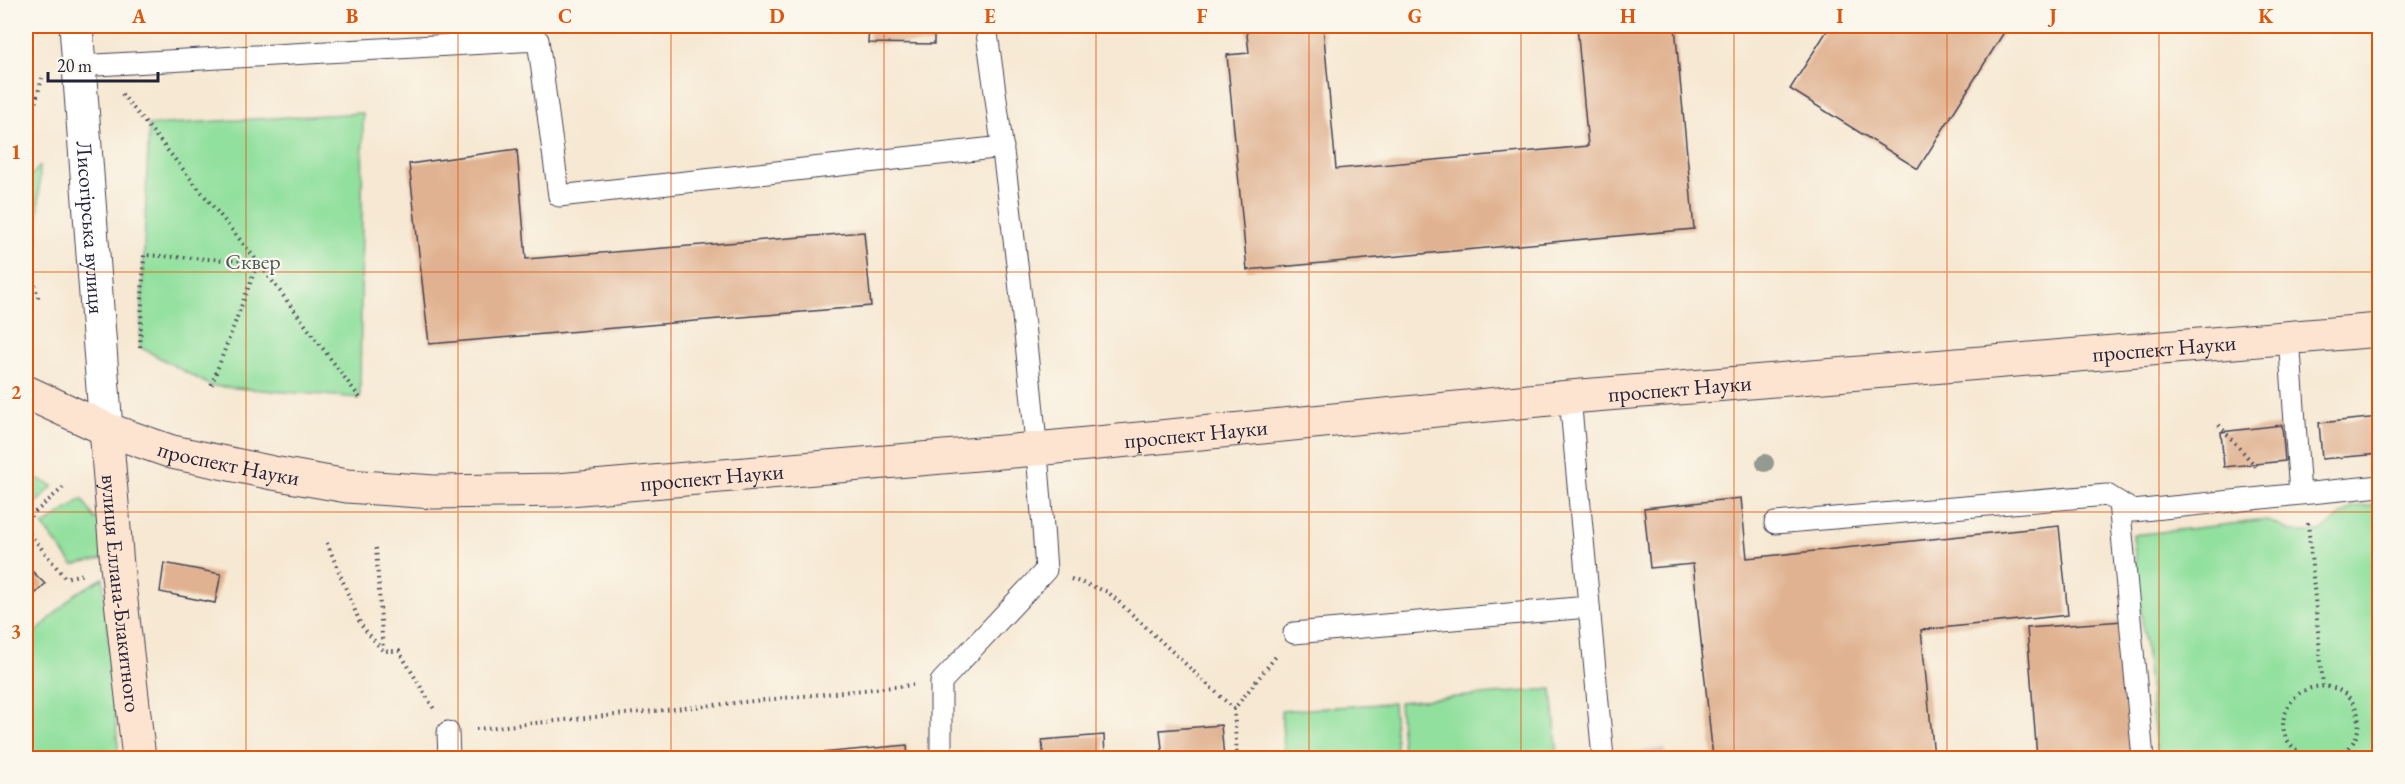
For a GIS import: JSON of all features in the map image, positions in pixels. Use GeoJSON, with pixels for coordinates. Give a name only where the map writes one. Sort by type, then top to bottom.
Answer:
{"type":"FeatureCollection","features":[{"type":"Feature","properties":{"kind":"main road","name":"проспект Науки"},"geometry":{"type":"LineString","coordinates":[[26,392],[106,429],[172,452],[273,473],[347,486],[434,492],[558,490],[1036,449],[1570,397],[2379,330]]}},
{"type":"Feature","properties":{"kind":"main road","name":"вулиця Еллана-Блакитного"},"geometry":{"type":"LineString","coordinates":[[106,429],[117,566],[139,759]]}},
{"type":"Feature","properties":{"kind":"street","name":"Лисогірська вулиця"},"geometry":{"type":"LineString","coordinates":[[76,26],[88,66],[106,429]]}},
{"type":"Feature","properties":{"kind":"lane"},"geometry":{"type":"LineString","coordinates":[[941,759],[941,682],[1046,570],[1036,449],[1003,147],[986,26]]}},
{"type":"Feature","properties":{"kind":"lane"},"geometry":{"type":"LineString","coordinates":[[88,66],[538,40],[559,196],[1003,147]]}},
{"type":"Feature","properties":{"kind":"lane"},"geometry":{"type":"LineString","coordinates":[[2289,337],[2292,495]]}},
{"type":"Feature","properties":{"kind":"lane"},"geometry":{"type":"LineString","coordinates":[[1570,397],[1603,759]]}},
{"type":"Feature","properties":{"kind":"lane"},"geometry":{"type":"LineString","coordinates":[[1774,523],[2107,495],[2133,511],[2379,486]]}},
{"type":"Feature","properties":{"kind":"lane"},"geometry":{"type":"LineString","coordinates":[[2119,502],[2143,759]]}},
{"type":"Feature","properties":{"kind":"lane"},"geometry":{"type":"LineString","coordinates":[[1294,633],[1588,607]]}},
{"type":"Feature","properties":{"kind":"lane"},"geometry":{"type":"LineString","coordinates":[[448,732],[449,759]]}},
{"type":"Feature","properties":{"kind":"path"},"geometry":{"type":"LineString","coordinates":[[88,66],[258,262],[360,398]]}},
{"type":"Feature","properties":{"kind":"path"},"geometry":{"type":"LineString","coordinates":[[26,137],[44,73]]}},
{"type":"Feature","properties":{"kind":"path"},"geometry":{"type":"LineString","coordinates":[[140,347],[144,255],[258,262]]}},
{"type":"Feature","properties":{"kind":"path"},"geometry":{"type":"LineString","coordinates":[[26,256],[39,300]]}},
{"type":"Feature","properties":{"kind":"path"},"geometry":{"type":"LineString","coordinates":[[211,386],[258,262]]}},
{"type":"Feature","properties":{"kind":"path"},"geometry":{"type":"LineString","coordinates":[[2218,424],[2292,495],[2309,524],[2323,685]]}},
{"type":"Feature","properties":{"kind":"path"},"geometry":{"type":"LineString","coordinates":[[26,520],[65,486]]}},
{"type":"Feature","properties":{"kind":"path"},"geometry":{"type":"LineString","coordinates":[[26,529],[65,578],[117,566]]}},
{"type":"Feature","properties":{"kind":"path"},"geometry":{"type":"LineString","coordinates":[[327,543],[361,625],[383,651],[399,651],[448,732],[941,682]]}},
{"type":"Feature","properties":{"kind":"path"},"geometry":{"type":"LineString","coordinates":[[376,548],[383,651]]}},
{"type":"Feature","properties":{"kind":"path"},"geometry":{"type":"LineString","coordinates":[[1046,570],[1108,592],[1234,709]]}},
{"type":"Feature","properties":{"kind":"path"},"geometry":{"type":"LineString","coordinates":[[1237,759],[1234,709],[1294,633]]}},
{"type":"Feature","properties":{"kind":"path"},"geometry":{"type":"LineString","coordinates":[[2306,759],[2290,747],[2282,727],[2287,706],[2302,690],[2323,685],[2341,690],[2354,703],[2360,720],[2357,738],[2346,753],[2335,759]]}},
{"type":"Feature","properties":{"kind":"shaded area"},"geometry":{"type":"Polygon","coordinates":[[[1665,748],[1666,758],[1591,758],[1665,748]]]}},
{"type":"Feature","properties":{"kind":"green space","name":"Сквер"},"geometry":{"type":"Polygon","coordinates":[[[363,113],[360,398],[211,386],[140,347],[149,125],[363,113]]]}},
{"type":"Feature","properties":{"kind":"green space"},"geometry":{"type":"Polygon","coordinates":[[[40,166],[37,255],[26,232],[26,181],[40,166]]]}},
{"type":"Feature","properties":{"kind":"green space"},"geometry":{"type":"Polygon","coordinates":[[[26,473],[53,486],[27,512],[26,511],[26,473]]]}},
{"type":"Feature","properties":{"kind":"green space"},"geometry":{"type":"Polygon","coordinates":[[[82,499],[95,519],[104,517],[108,558],[73,565],[43,526],[82,499]]]}},
{"type":"Feature","properties":{"kind":"green space"},"geometry":{"type":"Polygon","coordinates":[[[2379,505],[2379,758],[2157,758],[2133,535],[2267,520],[2292,532],[2320,532],[2352,507],[2379,505]]]}},
{"type":"Feature","properties":{"kind":"green space"},"geometry":{"type":"Polygon","coordinates":[[[103,578],[119,758],[26,758],[26,642],[75,594],[103,578]]]}},
{"type":"Feature","properties":{"kind":"green space"},"geometry":{"type":"Polygon","coordinates":[[[1552,689],[1558,758],[1403,758],[1399,702],[1552,689]]]}},
{"type":"Feature","properties":{"kind":"green space"},"geometry":{"type":"Polygon","coordinates":[[[1393,703],[1397,758],[1285,758],[1281,711],[1393,703]]]}},
{"type":"Feature","properties":{"kind":"building"},"geometry":{"type":"Polygon","coordinates":[[[869,26],[934,26],[934,44],[868,43],[869,26]]]}},
{"type":"Feature","properties":{"kind":"building"},"geometry":{"type":"Polygon","coordinates":[[[1246,26],[1323,26],[1336,169],[1588,146],[1577,26],[1675,26],[1694,229],[1247,270],[1227,55],[1249,53],[1246,26]]]}},
{"type":"Feature","properties":{"kind":"building"},"geometry":{"type":"Polygon","coordinates":[[[1830,26],[2008,26],[1918,169],[1790,89],[1830,26]]]}},
{"type":"Feature","properties":{"kind":"building"},"geometry":{"type":"Polygon","coordinates":[[[517,149],[526,259],[864,232],[871,306],[429,344],[409,164],[517,149]]]}},
{"type":"Feature","properties":{"kind":"building"},"geometry":{"type":"Polygon","coordinates":[[[2380,417],[2380,454],[2322,459],[2319,423],[2380,417]]]}},
{"type":"Feature","properties":{"kind":"building"},"geometry":{"type":"Polygon","coordinates":[[[2282,425],[2285,461],[2224,467],[2221,432],[2282,425]]]}},
{"type":"Feature","properties":{"kind":"building"},"geometry":{"type":"Polygon","coordinates":[[[1741,498],[1747,558],[2059,526],[2068,615],[1921,630],[1934,756],[1713,758],[1693,564],[1650,568],[1644,508],[1741,498]]]}},
{"type":"Feature","properties":{"kind":"building"},"geometry":{"type":"Polygon","coordinates":[[[164,563],[221,574],[215,603],[160,592],[164,563]]]}},
{"type":"Feature","properties":{"kind":"building"},"geometry":{"type":"Polygon","coordinates":[[[26,565],[45,584],[26,603],[26,565]]]}},
{"type":"Feature","properties":{"kind":"building"},"geometry":{"type":"Polygon","coordinates":[[[2123,621],[2134,758],[2037,758],[2027,628],[2123,621]]]}},
{"type":"Feature","properties":{"kind":"building"},"geometry":{"type":"Polygon","coordinates":[[[1221,725],[1224,758],[1163,758],[1160,730],[1221,725]]]}},
{"type":"Feature","properties":{"kind":"building"},"geometry":{"type":"Polygon","coordinates":[[[1104,735],[1105,758],[1044,758],[1042,740],[1104,735]]]}},
{"type":"Feature","properties":{"kind":"building"},"geometry":{"type":"Polygon","coordinates":[[[907,745],[908,758],[777,758],[777,757],[907,745]]]}}]}
